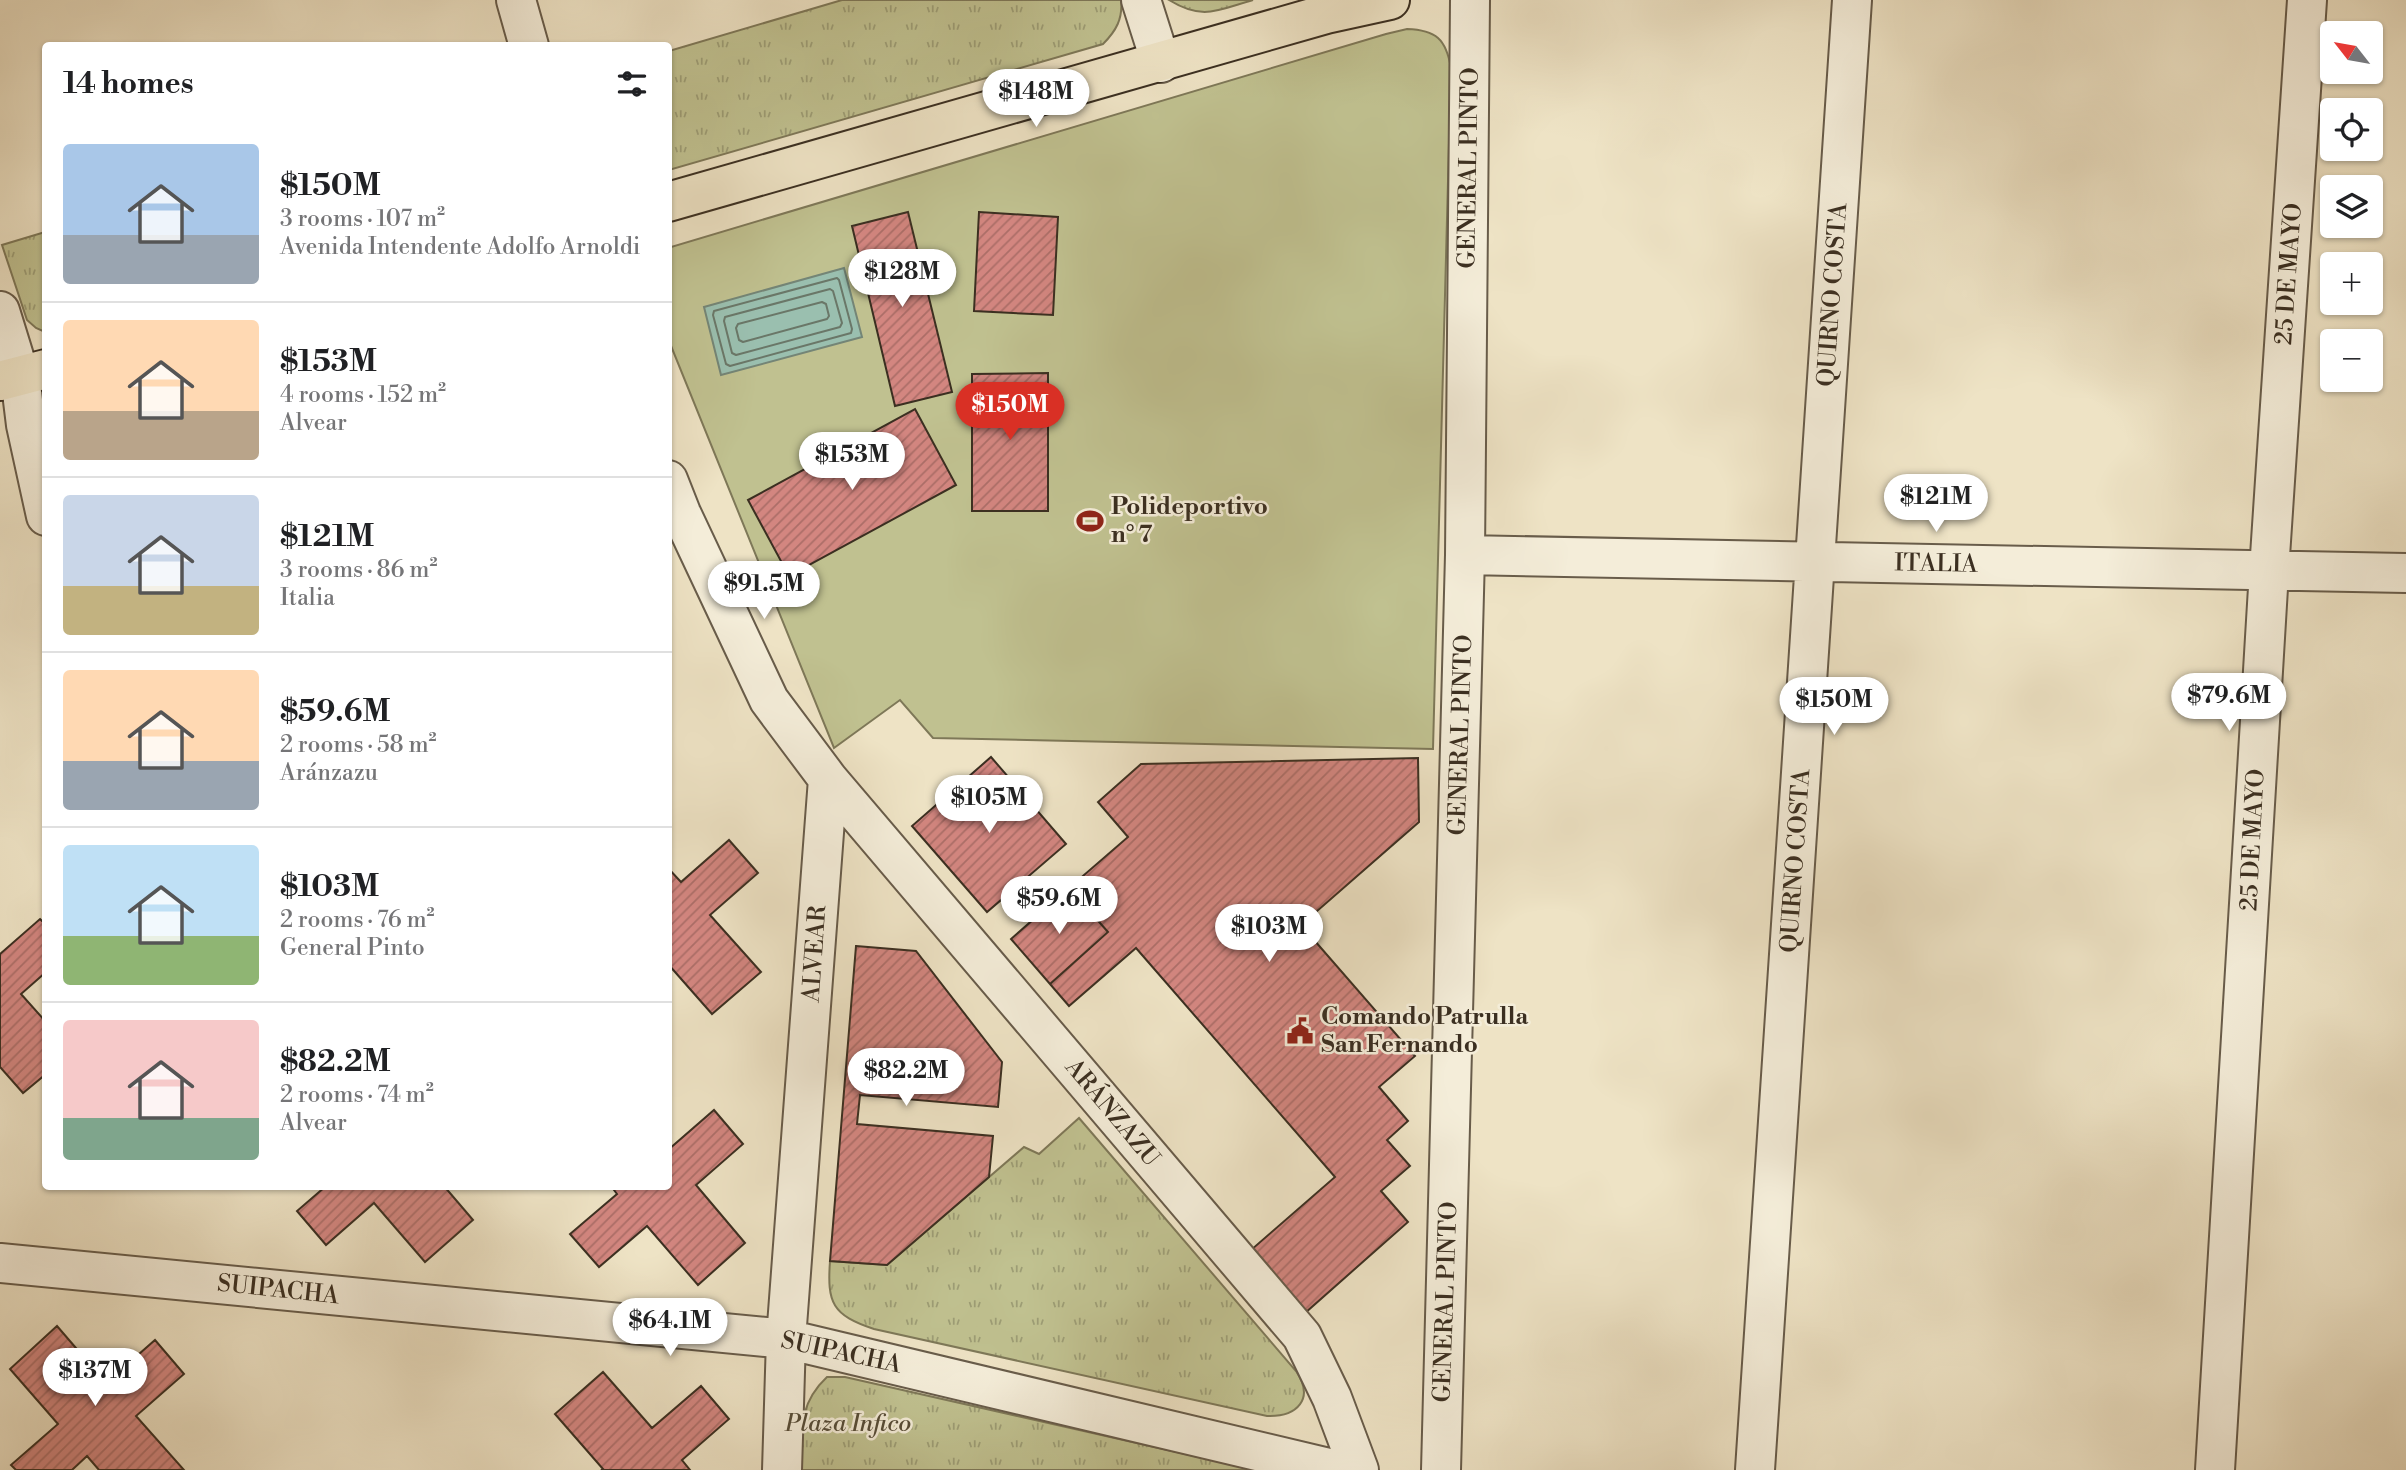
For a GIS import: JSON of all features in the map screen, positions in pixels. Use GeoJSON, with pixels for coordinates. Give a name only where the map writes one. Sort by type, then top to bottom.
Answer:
{"type":"FeatureCollection","features":[{"type":"Feature","properties":{"kind":"main road"},"geometry":{"type":"LineString","coordinates":[[672,201],[1326,15],[1390,0]]}},
{"type":"Feature","properties":{"kind":"street"},"geometry":{"type":"LineString","coordinates":[[516,0],[528,42]]}},
{"type":"Feature","properties":{"kind":"street"},"geometry":{"type":"LineString","coordinates":[[1140,0],[1161,64]]}},
{"type":"Feature","properties":{"kind":"street","name":"GENERAL PINTO"},"geometry":{"type":"LineString","coordinates":[[1441,1470],[1465,555],[1470,0]]}},
{"type":"Feature","properties":{"kind":"street","name":"QUIRNO COSTA"},"geometry":{"type":"LineString","coordinates":[[1755,1470],[1852,0]]}},
{"type":"Feature","properties":{"kind":"street","name":"25 DE MAYO"},"geometry":{"type":"LineString","coordinates":[[2215,1470],[2269,571],[2307,0]]}},
{"type":"Feature","properties":{"kind":"street"},"geometry":{"type":"LineString","coordinates":[[0,311],[22,375],[26,425],[42,498]]}},
{"type":"Feature","properties":{"kind":"street"},"geometry":{"type":"LineString","coordinates":[[672,490],[769,700],[828,779]]}},
{"type":"Feature","properties":{"kind":"street","name":"ITALIA"},"geometry":{"type":"LineString","coordinates":[[1465,555],[2406,573]]}},
{"type":"Feature","properties":{"kind":"street","name":"ALVEAR"},"geometry":{"type":"LineString","coordinates":[[782,1470],[786,1339],[828,779]]}},
{"type":"Feature","properties":{"kind":"street","name":"ARÁNZAZU"},"geometry":{"type":"LineString","coordinates":[[828,779],[1302,1336],[1332,1398],[1359,1470]]}},
{"type":"Feature","properties":{"kind":"street","name":"SUIPACHA"},"geometry":{"type":"LineString","coordinates":[[0,1264],[786,1339],[1337,1470]]}},
{"type":"Feature","properties":{"kind":"green space"},"geometry":{"type":"Polygon","coordinates":[[[842,0],[1121,0],[1118,24],[1103,44],[672,169],[672,50],[842,0]]]}},
{"type":"Feature","properties":{"kind":"green space"},"geometry":{"type":"Polygon","coordinates":[[[1169,0],[1253,0],[1220,10],[1201,12],[1169,0]]]}},
{"type":"Feature","properties":{"kind":"green space","name":"Polideportivo n° 7"},"geometry":{"type":"Polygon","coordinates":[[[1407,29],[1432,34],[1443,43],[1451,68],[1433,749],[933,738],[900,700],[834,748],[672,348],[672,247],[1407,29]]]}},
{"type":"Feature","properties":{"kind":"green space"},"geometry":{"type":"Polygon","coordinates":[[[42,233],[42,331],[27,320],[2,245],[42,233]]]}},
{"type":"Feature","properties":{"kind":"green space"},"geometry":{"type":"Polygon","coordinates":[[[1079,1118],[1296,1371],[1304,1390],[1300,1404],[1294,1410],[1278,1416],[1267,1416],[874,1329],[849,1318],[835,1306],[830,1287],[830,1261],[887,1265],[1024,1147],[1039,1154],[1079,1118]]]}},
{"type":"Feature","properties":{"kind":"green space","name":"Plaza Infico"},"geometry":{"type":"Polygon","coordinates":[[[827,1377],[845,1377],[1256,1470],[799,1470],[801,1431],[806,1409],[827,1377]]]}},
{"type":"Feature","properties":{"kind":"water"},"geometry":{"type":"Polygon","coordinates":[[[844,268],[862,337],[721,375],[704,307],[844,268]]]}},
{"type":"Feature","properties":{"kind":"building"},"geometry":{"type":"Polygon","coordinates":[[[908,212],[952,392],[895,406],[852,226],[908,212]]]}},
{"type":"Feature","properties":{"kind":"building"},"geometry":{"type":"Polygon","coordinates":[[[979,212],[1058,217],[1053,315],[974,311],[979,212]]]}},
{"type":"Feature","properties":{"kind":"building"},"geometry":{"type":"Polygon","coordinates":[[[1048,373],[1048,511],[972,511],[972,374],[1048,373]]]}},
{"type":"Feature","properties":{"kind":"building"},"geometry":{"type":"Polygon","coordinates":[[[915,409],[956,485],[789,576],[748,500],[915,409]]]}},
{"type":"Feature","properties":{"kind":"building"},"geometry":{"type":"Polygon","coordinates":[[[991,757],[1066,844],[987,912],[912,826],[991,757]]]}},
{"type":"Feature","properties":{"kind":"building","name":"Comando Patrulla San Fernando"},"geometry":{"type":"Polygon","coordinates":[[[1418,758],[1419,822],[1301,925],[1415,1056],[1379,1087],[1408,1121],[1387,1140],[1410,1166],[1381,1191],[1408,1222],[1305,1313],[1251,1250],[1335,1177],[1136,948],[1069,1006],[1050,984],[1108,932],[1069,888],[1128,837],[1098,802],[1141,764],[1418,758]]]}},
{"type":"Feature","properties":{"kind":"building"},"geometry":{"type":"Polygon","coordinates":[[[729,840],[758,873],[710,915],[761,972],[712,1014],[672,969],[672,872],[681,882],[729,840]]]}},
{"type":"Feature","properties":{"kind":"building"},"geometry":{"type":"Polygon","coordinates":[[[1069,888],[1108,932],[1050,984],[1011,939],[1069,888]]]}},
{"type":"Feature","properties":{"kind":"building"},"geometry":{"type":"Polygon","coordinates":[[[40,919],[42,921],[42,976],[21,994],[42,1018],[42,1077],[23,1093],[0,1067],[0,954],[40,919]]]}},
{"type":"Feature","properties":{"kind":"building"},"geometry":{"type":"Polygon","coordinates":[[[856,946],[916,951],[1002,1062],[998,1107],[860,1095],[857,1124],[993,1136],[989,1177],[887,1265],[830,1261],[856,946]]]}},
{"type":"Feature","properties":{"kind":"building"},"geometry":{"type":"Polygon","coordinates":[[[714,1110],[743,1144],[696,1185],[745,1243],[698,1285],[647,1226],[599,1267],[570,1234],[617,1194],[614,1190],[672,1190],[672,1147],[714,1110]]]}},
{"type":"Feature","properties":{"kind":"building"},"geometry":{"type":"Polygon","coordinates":[[[321,1190],[447,1190],[473,1220],[425,1262],[374,1203],[326,1245],[297,1211],[321,1190]]]}},
{"type":"Feature","properties":{"kind":"building"},"geometry":{"type":"Polygon","coordinates":[[[57,1326],[106,1383],[155,1340],[184,1374],[136,1416],[184,1470],[99,1470],[87,1456],[72,1470],[16,1470],[11,1465],[58,1424],[10,1369],[57,1326]]]}},
{"type":"Feature","properties":{"kind":"building"},"geometry":{"type":"Polygon","coordinates":[[[603,1372],[652,1428],[701,1386],[729,1419],[682,1460],[690,1470],[601,1470],[603,1469],[555,1414],[603,1372]]]}},
{"type":"Feature","properties":{"kind":"place","name":"Polideportivo n° 7"},"geometry":{"type":"Point","coordinates":[1090,521]}},
{"type":"Feature","properties":{"kind":"place","name":"Comando Patrulla San Fernando"},"geometry":{"type":"Point","coordinates":[1300,1031]}}]}
